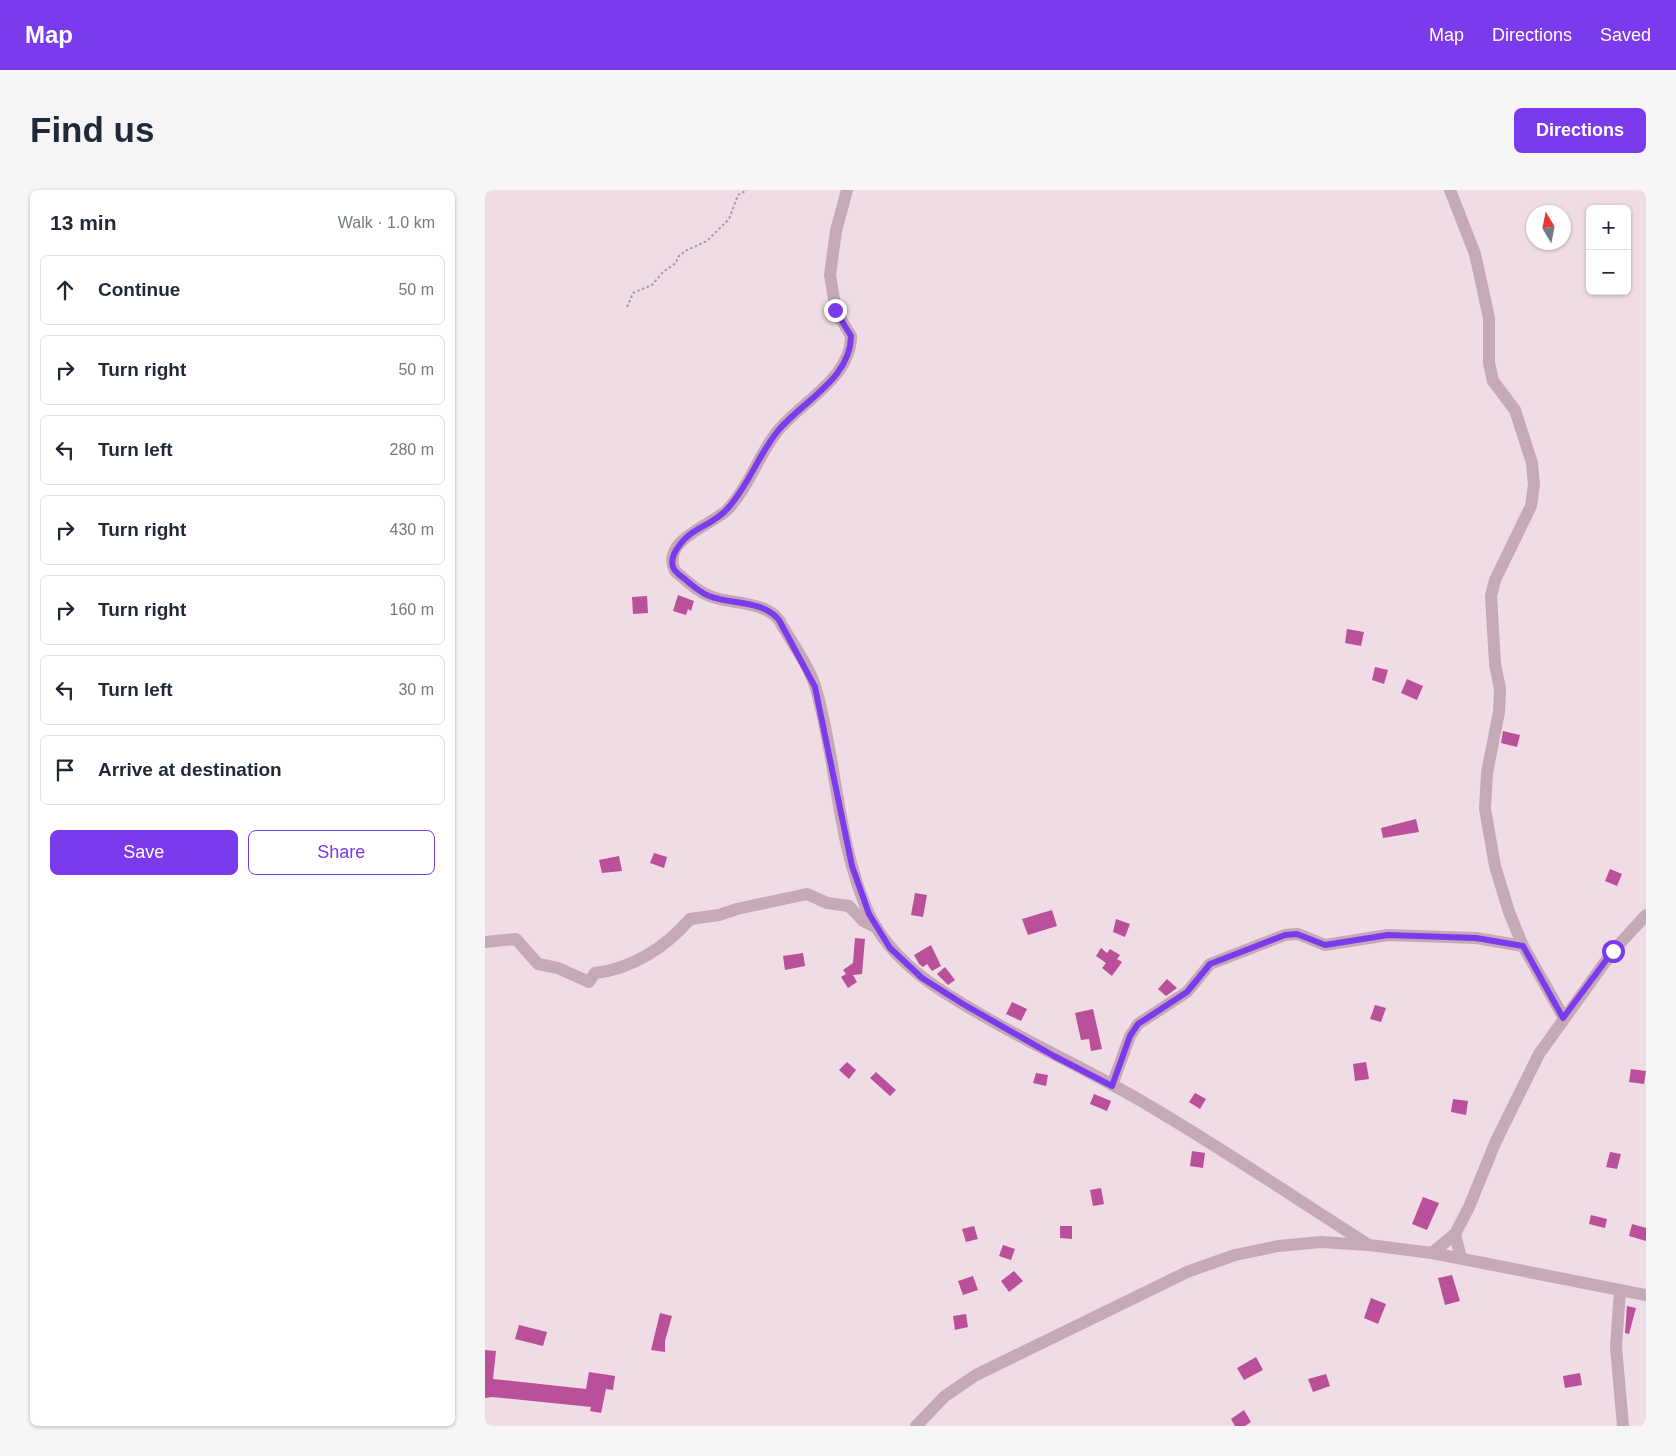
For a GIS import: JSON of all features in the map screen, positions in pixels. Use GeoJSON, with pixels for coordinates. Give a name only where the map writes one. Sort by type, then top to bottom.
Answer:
{"type":"FeatureCollection","features":[{"type":"Feature","properties":{"kind":"street"},"geometry":{"type":"LineString","coordinates":[[847,190],[836,231],[830,275],[835,310],[851,336],[847,358],[821,391],[777,431],[726,511],[692,531],[683,540],[673,558],[672,565],[675,571],[705,594],[773,612],[796,650],[815,687],[852,866],[869,914],[890,948],[922,978],[971,1009],[1219,1147],[1369,1244]]}},
{"type":"Feature","properties":{"kind":"street"},"geometry":{"type":"LineString","coordinates":[[1450,190],[1475,254],[1489,318],[1489,363],[1493,381],[1515,410],[1532,463],[1534,485],[1531,506],[1495,580],[1491,596],[1495,664],[1500,689],[1499,712],[1487,773],[1485,809],[1495,866],[1509,912],[1523,946],[1563,1018]]}},
{"type":"Feature","properties":{"kind":"street"},"geometry":{"type":"LineString","coordinates":[[485,942],[516,939],[538,964],[558,968],[589,982],[595,973],[615,971],[658,948],[673,938],[690,919],[719,915],[737,909],[807,894],[827,903],[849,906],[863,921],[878,929]]}},
{"type":"Feature","properties":{"kind":"street"},"geometry":{"type":"LineString","coordinates":[[1432,1253],[1455,1234],[1469,1207],[1518,1093],[1539,1054],[1563,1018],[1624,938],[1646,915]]}},
{"type":"Feature","properties":{"kind":"street"},"geometry":{"type":"LineString","coordinates":[[1112,1086],[1130,1036],[1138,1024],[1187,992],[1210,964],[1285,935],[1297,934],[1325,945],[1388,935],[1476,938],[1523,946]]}},
{"type":"Feature","properties":{"kind":"street"},"geometry":{"type":"LineString","coordinates":[[1455,1234],[1461,1258]]}},
{"type":"Feature","properties":{"kind":"street"},"geometry":{"type":"LineString","coordinates":[[916,1426],[922,1417],[945,1396],[976,1375],[1187,1272],[1235,1256],[1278,1246],[1321,1242],[1369,1244],[1461,1258],[1646,1295]]}},
{"type":"Feature","properties":{"kind":"street"},"geometry":{"type":"LineString","coordinates":[[1620,1290],[1616,1347],[1623,1426]]}},
{"type":"Feature","properties":{"kind":"path"},"geometry":{"type":"LineString","coordinates":[[627,307],[633,293],[652,284],[663,272],[676,263],[685,250],[707,241],[729,219],[738,195],[747,190]]}},
{"type":"Feature","properties":{"kind":"building"},"geometry":{"type":"Polygon","coordinates":[[[678,595],[694,601],[691,611],[688,609],[686,615],[673,611],[678,595]]]}},
{"type":"Feature","properties":{"kind":"building"},"geometry":{"type":"Polygon","coordinates":[[[647,596],[648,613],[633,614],[632,597],[647,596]]]}},
{"type":"Feature","properties":{"kind":"building"},"geometry":{"type":"Polygon","coordinates":[[[1347,629],[1364,632],[1361,646],[1345,643],[1347,629]]]}},
{"type":"Feature","properties":{"kind":"building"},"geometry":{"type":"Polygon","coordinates":[[[1375,667],[1388,670],[1384,684],[1372,680],[1375,667]]]}},
{"type":"Feature","properties":{"kind":"building"},"geometry":{"type":"Polygon","coordinates":[[[1407,679],[1423,686],[1417,700],[1401,693],[1407,679]]]}},
{"type":"Feature","properties":{"kind":"building"},"geometry":{"type":"Polygon","coordinates":[[[1503,731],[1520,735],[1517,747],[1501,743],[1503,731]]]}},
{"type":"Feature","properties":{"kind":"building"},"geometry":{"type":"Polygon","coordinates":[[[1416,819],[1419,832],[1383,838],[1381,828],[1416,819]]]}},
{"type":"Feature","properties":{"kind":"building"},"geometry":{"type":"Polygon","coordinates":[[[654,853],[667,857],[664,868],[650,863],[654,853]]]}},
{"type":"Feature","properties":{"kind":"building"},"geometry":{"type":"Polygon","coordinates":[[[619,856],[622,871],[602,873],[599,860],[619,856]]]}},
{"type":"Feature","properties":{"kind":"building"},"geometry":{"type":"Polygon","coordinates":[[[1610,869],[1622,874],[1617,886],[1605,881],[1610,869]]]}},
{"type":"Feature","properties":{"kind":"building"},"geometry":{"type":"Polygon","coordinates":[[[915,893],[927,895],[923,917],[911,915],[915,893]]]}},
{"type":"Feature","properties":{"kind":"building"},"geometry":{"type":"Polygon","coordinates":[[[1052,910],[1057,926],[1028,935],[1022,919],[1052,910]]]}},
{"type":"Feature","properties":{"kind":"building"},"geometry":{"type":"Polygon","coordinates":[[[1116,919],[1130,924],[1125,937],[1113,932],[1116,919]]]}},
{"type":"Feature","properties":{"kind":"building"},"geometry":{"type":"Polygon","coordinates":[[[855,938],[865,939],[862,974],[853,975],[857,982],[848,988],[841,977],[846,974],[843,970],[853,963],[855,938]]]}},
{"type":"Feature","properties":{"kind":"building"},"geometry":{"type":"Polygon","coordinates":[[[931,945],[941,966],[932,971],[927,964],[923,967],[919,964],[914,955],[931,945]]]}},
{"type":"Feature","properties":{"kind":"building"},"geometry":{"type":"Polygon","coordinates":[[[1101,948],[1107,953],[1110,949],[1120,955],[1117,959],[1122,962],[1112,976],[1102,968],[1106,963],[1096,956],[1101,948]]]}},
{"type":"Feature","properties":{"kind":"building"},"geometry":{"type":"Polygon","coordinates":[[[803,953],[805,966],[785,970],[783,956],[803,953]]]}},
{"type":"Feature","properties":{"kind":"building"},"geometry":{"type":"Polygon","coordinates":[[[945,967],[955,980],[948,985],[937,974],[945,967]]]}},
{"type":"Feature","properties":{"kind":"building"},"geometry":{"type":"Polygon","coordinates":[[[1167,979],[1177,988],[1166,996],[1158,989],[1167,979]]]}},
{"type":"Feature","properties":{"kind":"building"},"geometry":{"type":"Polygon","coordinates":[[[1012,1002],[1027,1009],[1021,1021],[1006,1014],[1012,1002]]]}},
{"type":"Feature","properties":{"kind":"building"},"geometry":{"type":"Polygon","coordinates":[[[1375,1005],[1386,1008],[1381,1022],[1370,1019],[1375,1005]]]}},
{"type":"Feature","properties":{"kind":"building"},"geometry":{"type":"Polygon","coordinates":[[[1093,1009],[1102,1049],[1091,1051],[1089,1039],[1081,1040],[1075,1013],[1093,1009]]]}},
{"type":"Feature","properties":{"kind":"building"},"geometry":{"type":"Polygon","coordinates":[[[847,1062],[856,1070],[849,1079],[839,1070],[847,1062]]]}},
{"type":"Feature","properties":{"kind":"building"},"geometry":{"type":"Polygon","coordinates":[[[1366,1062],[1369,1079],[1355,1081],[1353,1064],[1366,1062]]]}},
{"type":"Feature","properties":{"kind":"building"},"geometry":{"type":"Polygon","coordinates":[[[1631,1069],[1646,1071],[1644,1084],[1629,1082],[1631,1069]]]}},
{"type":"Feature","properties":{"kind":"building"},"geometry":{"type":"Polygon","coordinates":[[[876,1072],[896,1090],[890,1096],[870,1078],[876,1072]]]}},
{"type":"Feature","properties":{"kind":"building"},"geometry":{"type":"Polygon","coordinates":[[[1036,1073],[1048,1075],[1046,1086],[1033,1083],[1036,1073]]]}},
{"type":"Feature","properties":{"kind":"building"},"geometry":{"type":"Polygon","coordinates":[[[1195,1093],[1206,1099],[1200,1109],[1189,1102],[1195,1093]]]}},
{"type":"Feature","properties":{"kind":"building"},"geometry":{"type":"Polygon","coordinates":[[[1094,1094],[1111,1101],[1107,1111],[1090,1104],[1094,1094]]]}},
{"type":"Feature","properties":{"kind":"building"},"geometry":{"type":"Polygon","coordinates":[[[1453,1099],[1468,1101],[1466,1115],[1451,1112],[1453,1099]]]}},
{"type":"Feature","properties":{"kind":"building"},"geometry":{"type":"Polygon","coordinates":[[[1192,1151],[1205,1153],[1203,1168],[1190,1166],[1192,1151]]]}},
{"type":"Feature","properties":{"kind":"building"},"geometry":{"type":"Polygon","coordinates":[[[1610,1152],[1621,1154],[1617,1169],[1606,1167],[1610,1152]]]}},
{"type":"Feature","properties":{"kind":"building"},"geometry":{"type":"Polygon","coordinates":[[[1101,1188],[1104,1204],[1093,1206],[1090,1190],[1101,1188]]]}},
{"type":"Feature","properties":{"kind":"building"},"geometry":{"type":"Polygon","coordinates":[[[1423,1197],[1439,1203],[1427,1230],[1412,1224],[1423,1197]]]}},
{"type":"Feature","properties":{"kind":"building"},"geometry":{"type":"Polygon","coordinates":[[[1591,1215],[1607,1219],[1605,1228],[1589,1224],[1591,1215]]]}},
{"type":"Feature","properties":{"kind":"building"},"geometry":{"type":"Polygon","coordinates":[[[1632,1224],[1646,1228],[1646,1241],[1629,1236],[1632,1224]]]}},
{"type":"Feature","properties":{"kind":"building"},"geometry":{"type":"Polygon","coordinates":[[[974,1226],[978,1239],[966,1242],[962,1229],[974,1226]]]}},
{"type":"Feature","properties":{"kind":"building"},"geometry":{"type":"Polygon","coordinates":[[[1060,1226],[1072,1226],[1072,1239],[1060,1238],[1060,1226]]]}},
{"type":"Feature","properties":{"kind":"building"},"geometry":{"type":"Polygon","coordinates":[[[1003,1245],[1015,1249],[1011,1260],[999,1256],[1003,1245]]]}},
{"type":"Feature","properties":{"kind":"building"},"geometry":{"type":"Polygon","coordinates":[[[1014,1271],[1023,1281],[1009,1292],[1001,1281],[1014,1271]]]}},
{"type":"Feature","properties":{"kind":"building"},"geometry":{"type":"Polygon","coordinates":[[[1452,1275],[1460,1301],[1445,1305],[1438,1278],[1452,1275]]]}},
{"type":"Feature","properties":{"kind":"building"},"geometry":{"type":"Polygon","coordinates":[[[973,1276],[978,1290],[963,1295],[958,1281],[973,1276]]]}},
{"type":"Feature","properties":{"kind":"building"},"geometry":{"type":"Polygon","coordinates":[[[1371,1298],[1386,1304],[1378,1324],[1364,1318],[1371,1298]]]}},
{"type":"Feature","properties":{"kind":"building"},"geometry":{"type":"Polygon","coordinates":[[[1627,1306],[1636,1308],[1629,1334],[1625,1333],[1627,1306]]]}},
{"type":"Feature","properties":{"kind":"building"},"geometry":{"type":"Polygon","coordinates":[[[660,1313],[672,1316],[665,1341],[665,1352],[651,1350],[660,1313]]]}},
{"type":"Feature","properties":{"kind":"building"},"geometry":{"type":"Polygon","coordinates":[[[966,1314],[968,1327],[955,1330],[953,1316],[966,1314]]]}},
{"type":"Feature","properties":{"kind":"building"},"geometry":{"type":"Polygon","coordinates":[[[519,1325],[547,1332],[543,1346],[515,1339],[519,1325]]]}},
{"type":"Feature","properties":{"kind":"building"},"geometry":{"type":"Polygon","coordinates":[[[485,1350],[496,1351],[493,1379],[586,1389],[589,1372],[615,1376],[613,1390],[606,1389],[601,1413],[590,1411],[591,1407],[492,1397],[485,1398],[485,1350]]]}},
{"type":"Feature","properties":{"kind":"building"},"geometry":{"type":"Polygon","coordinates":[[[1256,1357],[1263,1370],[1244,1380],[1237,1368],[1256,1357]]]}},
{"type":"Feature","properties":{"kind":"building"},"geometry":{"type":"Polygon","coordinates":[[[1580,1373],[1582,1385],[1565,1388],[1563,1376],[1580,1373]]]}},
{"type":"Feature","properties":{"kind":"building"},"geometry":{"type":"Polygon","coordinates":[[[1326,1374],[1330,1386],[1313,1392],[1308,1379],[1326,1374]]]}},
{"type":"Feature","properties":{"kind":"building"},"geometry":{"type":"Polygon","coordinates":[[[1244,1410],[1251,1422],[1245,1426],[1235,1426],[1231,1419],[1244,1410]]]}},
{"type":"Feature","properties":{"kind":"route"},"geometry":{"type":"LineString","coordinates":[[835,310],[851,336],[847,358],[821,391],[777,431],[726,511],[692,531],[683,540],[673,558],[672,565],[675,571],[700,592],[710,597],[764,608],[773,612],[779,620],[815,687],[852,866],[869,914],[890,948],[922,978],[963,1004],[1054,1056],[1112,1086],[1130,1036],[1138,1024],[1171,1005],[1187,992],[1210,964],[1221,958],[1285,935],[1297,934],[1325,945],[1388,935],[1476,938],[1523,946],[1563,1018],[1613,951]]}}]}
